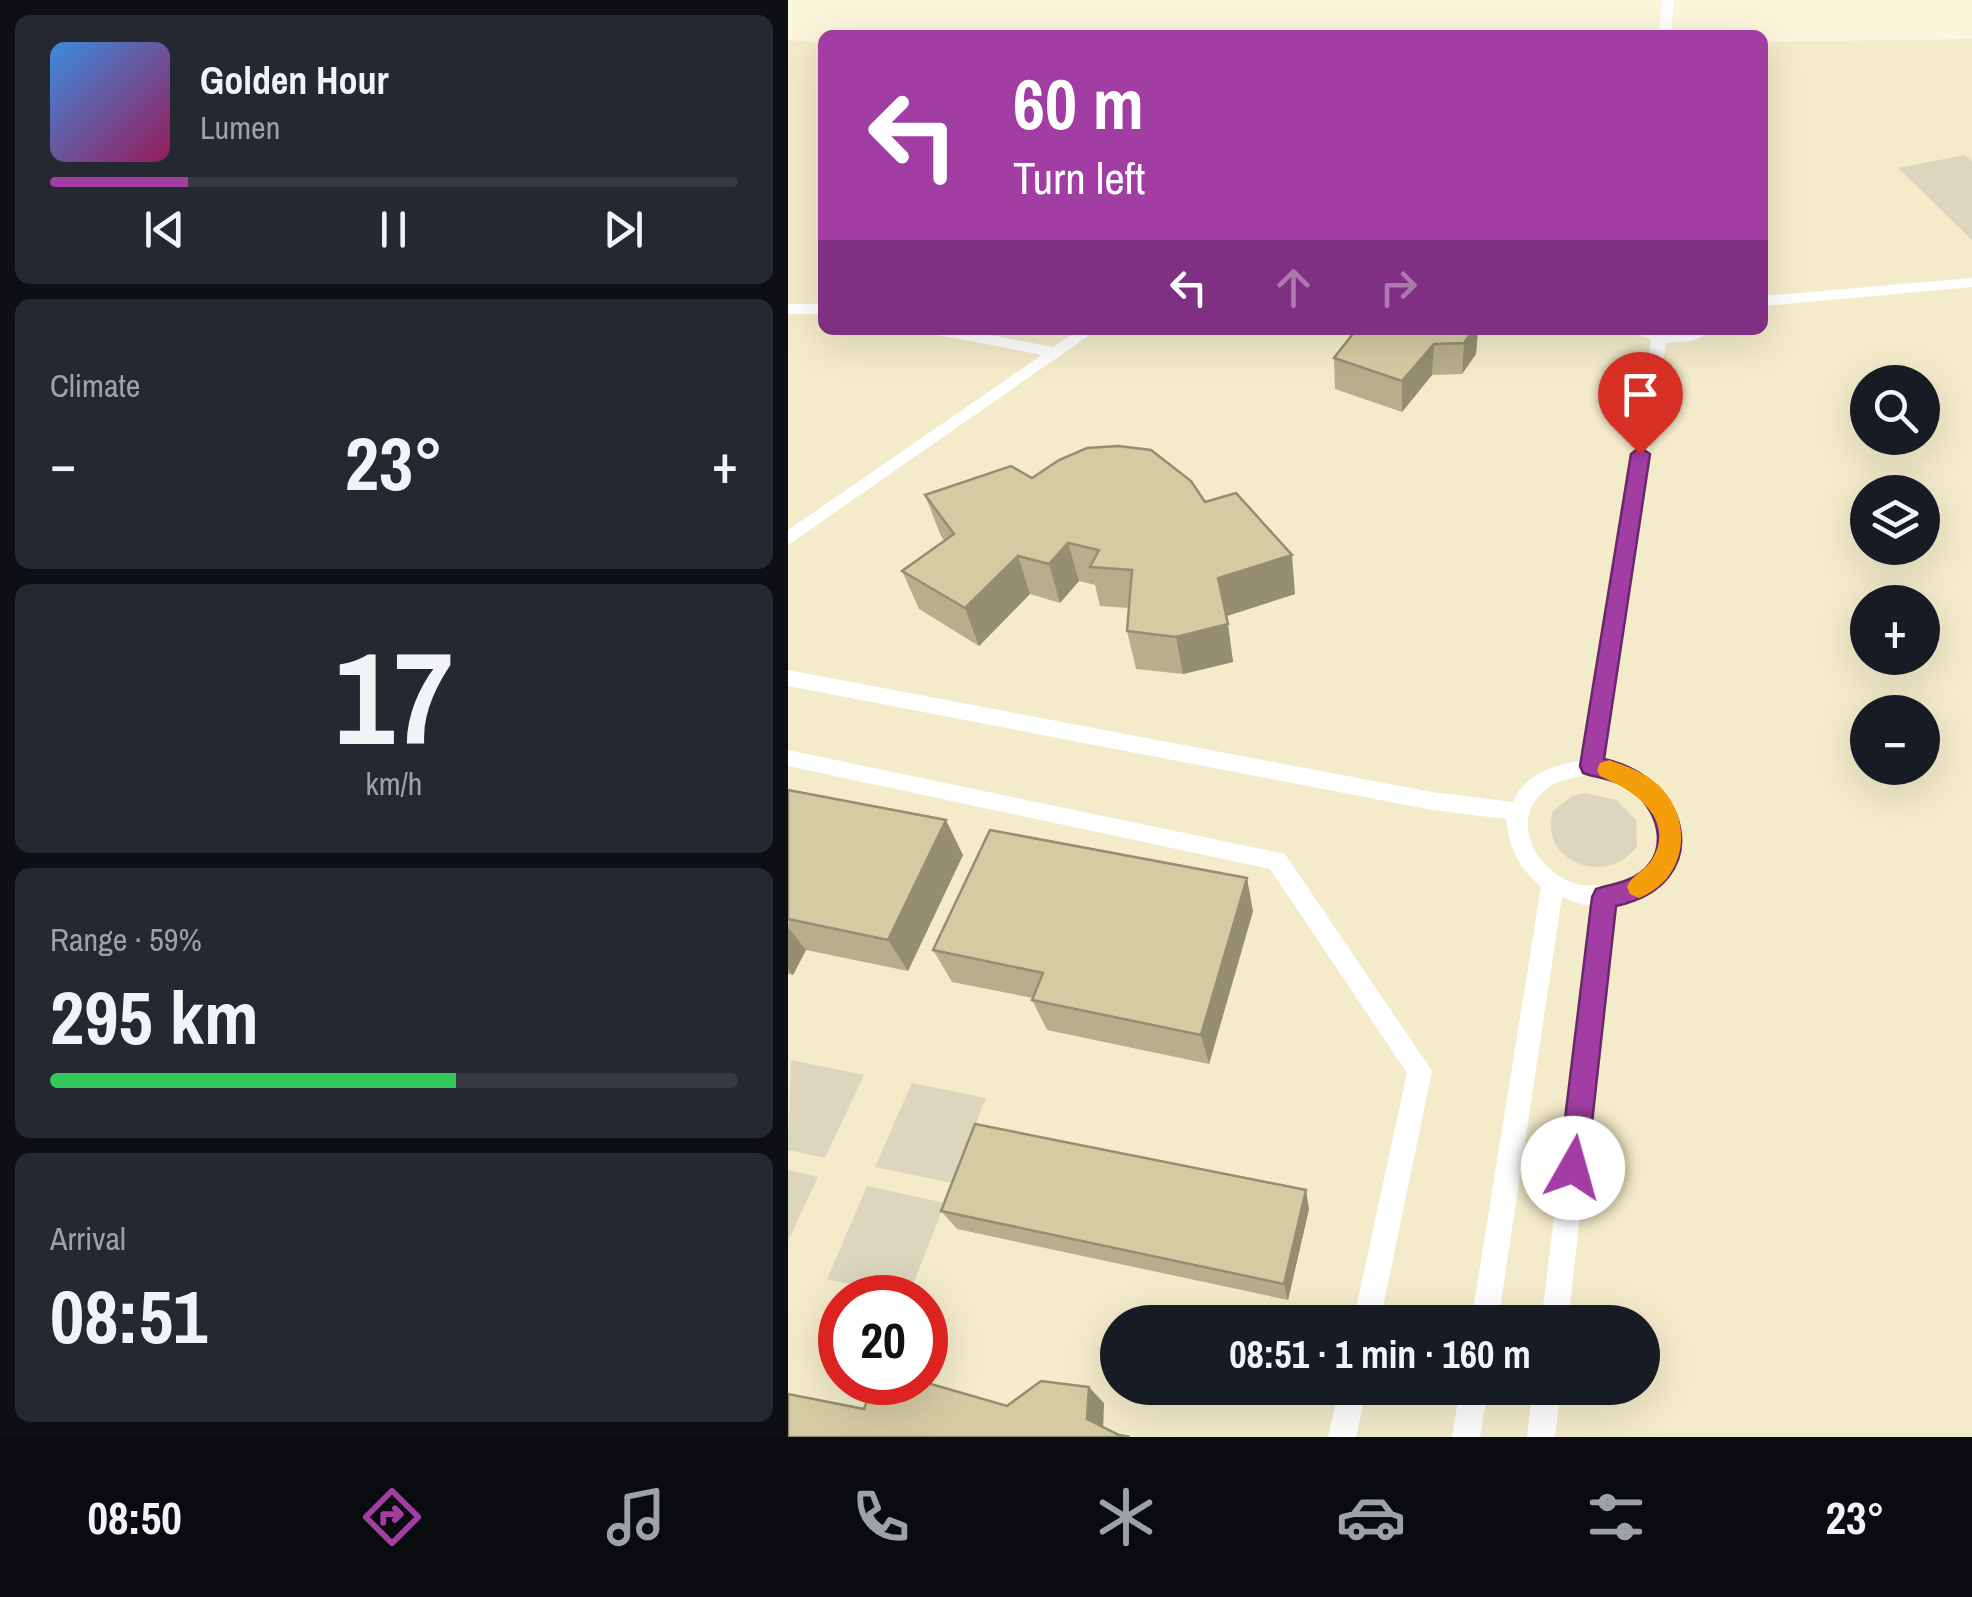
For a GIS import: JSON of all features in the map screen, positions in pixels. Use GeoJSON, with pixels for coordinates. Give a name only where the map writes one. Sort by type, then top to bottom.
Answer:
{"type":"FeatureCollection","features":[{"type":"Feature","properties":{"kind":"lane"},"geometry":{"type":"LineString","coordinates":[[1665,30],[1668,0]]}},
{"type":"Feature","properties":{"kind":"lane"},"geometry":{"type":"LineString","coordinates":[[1768,301],[1972,282]]}},
{"type":"Feature","properties":{"kind":"lane"},"geometry":{"type":"LineString","coordinates":[[788,309],[818,309]]}},
{"type":"Feature","properties":{"kind":"lane"},"geometry":{"type":"LineString","coordinates":[[965,335],[1052,352]]}},
{"type":"Feature","properties":{"kind":"lane"},"geometry":{"type":"LineString","coordinates":[[788,539],[1081,335]]}},
{"type":"Feature","properties":{"kind":"lane"},"geometry":{"type":"LineString","coordinates":[[1652,335],[1694,335]]}},
{"type":"Feature","properties":{"kind":"lane"},"geometry":{"type":"LineString","coordinates":[[1592,766],[1659,337]]}},
{"type":"Feature","properties":{"kind":"lane"},"geometry":{"type":"LineString","coordinates":[[788,678],[1432,801],[1518,811]]}},
{"type":"Feature","properties":{"kind":"lane"},"geometry":{"type":"LineString","coordinates":[[788,758],[1278,861],[1420,1072],[1370,1305]]}},
{"type":"Feature","properties":{"kind":"lane"},"geometry":{"type":"LineString","coordinates":[[1592,766],[1616,771],[1638,782],[1656,799],[1668,819],[1671,841],[1665,862],[1651,880],[1630,892],[1605,897],[1584,895],[1553,883],[1530,865],[1520,848],[1516,829],[1518,811],[1527,792],[1544,776],[1566,768],[1592,766]]}},
{"type":"Feature","properties":{"kind":"lane"},"geometry":{"type":"LineString","coordinates":[[1487,1305],[1553,883]]}},
{"type":"Feature","properties":{"kind":"lane"},"geometry":{"type":"LineString","coordinates":[[1557,1305],[1605,897]]}},
{"type":"Feature","properties":{"kind":"lane"},"geometry":{"type":"LineString","coordinates":[[1342,1437],[1349,1405]]}},
{"type":"Feature","properties":{"kind":"lane"},"geometry":{"type":"LineString","coordinates":[[1466,1437],[1471,1405]]}},
{"type":"Feature","properties":{"kind":"lane"},"geometry":{"type":"LineString","coordinates":[[1541,1437],[1545,1405]]}},
{"type":"Feature","properties":{"kind":"shaded area"},"geometry":{"type":"Polygon","coordinates":[[[1972,39],[1972,1437],[788,1437],[788,40],[818,43],[818,335],[1768,335],[1768,42],[1972,39]]]}},
{"type":"Feature","properties":{"kind":"shaded area"},"geometry":{"type":"Polygon","coordinates":[[[1965,155],[1972,162],[1972,240],[1898,168],[1965,155]]]}},
{"type":"Feature","properties":{"kind":"shaded area"},"geometry":{"type":"Polygon","coordinates":[[[1586,793],[1616,800],[1636,820],[1637,846],[1610,865],[1579,864],[1556,845],[1551,829],[1553,811],[1572,796],[1586,793]]]}},
{"type":"Feature","properties":{"kind":"shaded area"},"geometry":{"type":"Polygon","coordinates":[[[791,1060],[864,1075],[825,1158],[788,1150],[791,1060]]]}},
{"type":"Feature","properties":{"kind":"shaded area"},"geometry":{"type":"Polygon","coordinates":[[[912,1083],[986,1098],[952,1183],[875,1167],[912,1083]]]}},
{"type":"Feature","properties":{"kind":"shaded area"},"geometry":{"type":"Polygon","coordinates":[[[788,1170],[818,1177],[788,1241],[788,1170]]]}},
{"type":"Feature","properties":{"kind":"shaded area"},"geometry":{"type":"Polygon","coordinates":[[[867,1186],[945,1203],[917,1275],[829,1275],[867,1186]]]}},
{"type":"Feature","properties":{"kind":"building"},"geometry":{"type":"Polygon","coordinates":[[[1352,335],[1470,335],[1464,343],[1434,344],[1402,381],[1334,358],[1352,335]]]}},
{"type":"Feature","properties":{"kind":"building"},"geometry":{"type":"Polygon","coordinates":[[[1087,448],[1151,450],[1191,481],[1205,502],[1236,493],[1292,555],[1218,578],[1228,624],[1176,637],[1127,631],[1132,570],[1090,567],[1099,550],[1068,543],[1049,564],[1018,556],[965,608],[902,571],[954,534],[925,495],[1011,466],[1032,478],[1087,448]]]}},
{"type":"Feature","properties":{"kind":"building"},"geometry":{"type":"Polygon","coordinates":[[[788,790],[946,820],[888,940],[788,919],[788,790]]]}},
{"type":"Feature","properties":{"kind":"building"},"geometry":{"type":"Polygon","coordinates":[[[990,830],[1247,878],[1201,1035],[1032,1000],[1043,973],[933,950],[990,830]]]}},
{"type":"Feature","properties":{"kind":"building"},"geometry":{"type":"Polygon","coordinates":[[[975,1124],[1306,1190],[1284,1284],[941,1211],[975,1124]]]}},
{"type":"Feature","properties":{"kind":"building"},"geometry":{"type":"Polygon","coordinates":[[[1041,1381],[1089,1387],[1087,1419],[1130,1437],[788,1437],[788,1394],[818,1400],[818,1405],[864,1409],[865,1405],[948,1405],[948,1389],[1007,1406],[1041,1381]]]}},
{"type":"Feature","properties":{"kind":"slow traffic"},"geometry":{"type":"LineString","coordinates":[[1609,770],[1638,782],[1656,799],[1668,819],[1671,841],[1665,862],[1651,880],[1639,887]]}},
{"type":"Feature","properties":{"kind":"route"},"geometry":{"type":"LineString","coordinates":[[1573,1168],[1605,897],[1630,892],[1651,880],[1665,862],[1671,841],[1668,819],[1656,799],[1638,782],[1616,771],[1592,766],[1640,454]]}}]}
